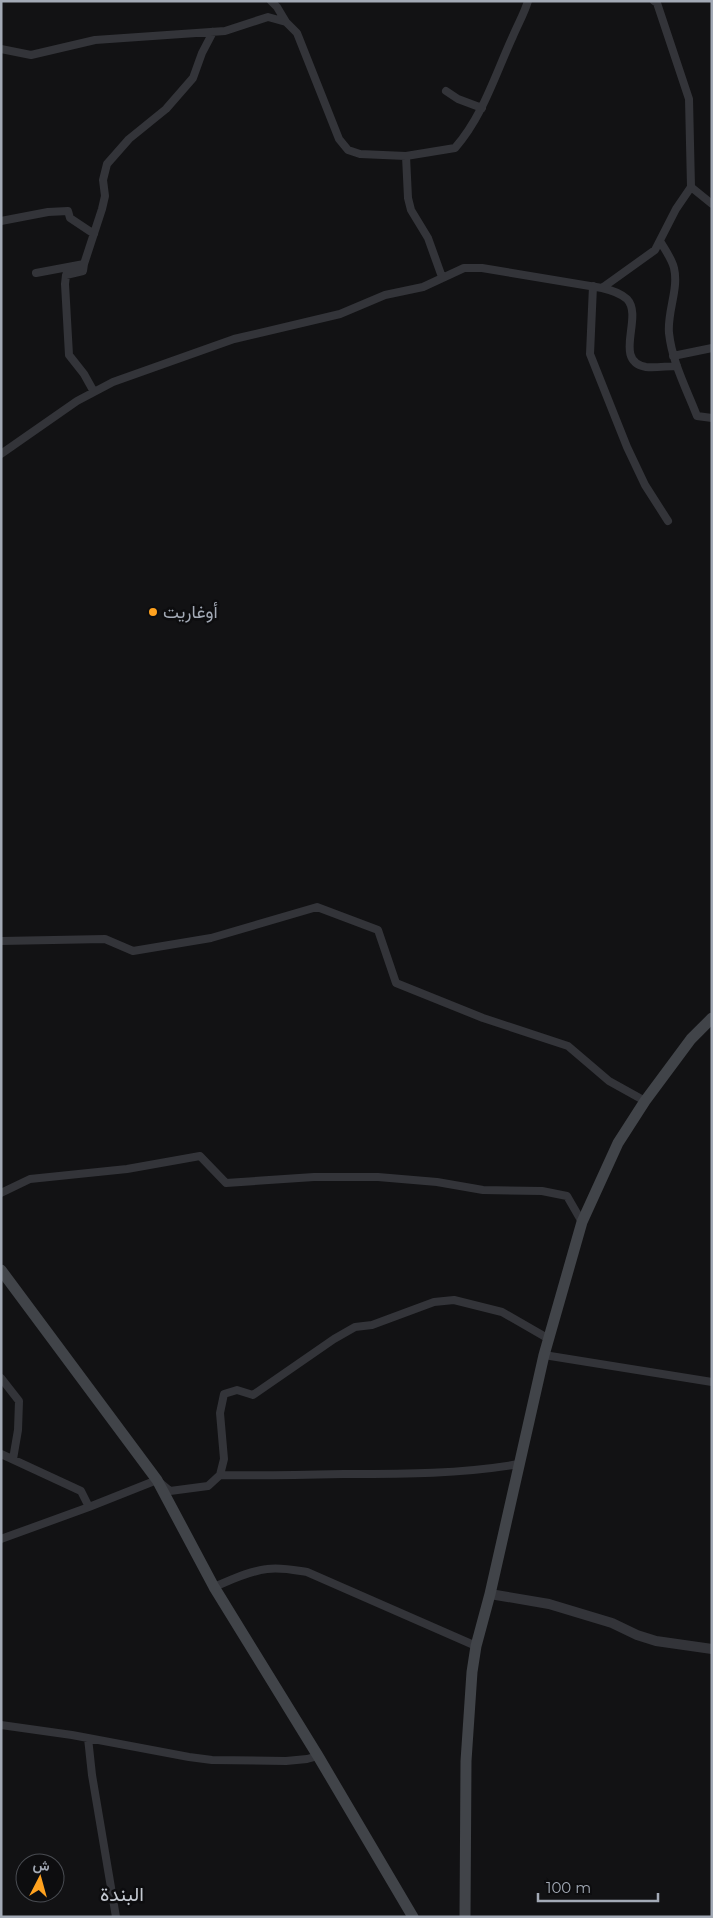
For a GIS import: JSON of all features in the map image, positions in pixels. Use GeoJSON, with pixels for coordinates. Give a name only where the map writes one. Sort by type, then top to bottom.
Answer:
{"type":"FeatureCollection","features":[{"type":"Feature","properties":{"kind":"main road"},"geometry":{"type":"LineString","coordinates":[[465,1917],[468,1711],[476,1646],[490,1594],[544,1355],[582,1222],[618,1143],[645,1101],[691,1039],[712,1018]]}},
{"type":"Feature","properties":{"kind":"main road"},"geometry":{"type":"LineString","coordinates":[[1,1270],[157,1480],[214,1587],[318,1756],[413,1917]]}},
{"type":"Feature","properties":{"kind":"street"},"geometry":{"type":"LineString","coordinates":[[275,2],[286,22],[297,33],[339,139],[348,150],[360,154],[406,156],[455,148],[466,135],[482,108],[503,63],[528,1]]}},
{"type":"Feature","properties":{"kind":"street"},"geometry":{"type":"LineString","coordinates":[[602,288],[655,250],[676,209],[692,187],[689,99],[657,3],[654,1]]}},
{"type":"Feature","properties":{"kind":"street"},"geometry":{"type":"LineString","coordinates":[[1,49],[31,55],[95,40],[225,31],[268,17],[286,22]]}},
{"type":"Feature","properties":{"kind":"street"},"geometry":{"type":"LineString","coordinates":[[47,272],[57,277],[83,271],[104,202],[103,180],[107,164],[129,139],[166,109],[193,78],[202,53],[213,32]]}},
{"type":"Feature","properties":{"kind":"street"},"geometry":{"type":"LineString","coordinates":[[446,92],[458,100],[482,108]]}},
{"type":"Feature","properties":{"kind":"street"},"geometry":{"type":"LineString","coordinates":[[406,156],[408,198],[411,210],[428,238],[442,276]]}},
{"type":"Feature","properties":{"kind":"street"},"geometry":{"type":"LineString","coordinates":[[692,187],[712,204]]}},
{"type":"Feature","properties":{"kind":"street"},"geometry":{"type":"LineString","coordinates":[[1,221],[48,212],[68,211],[70,218],[94,234]]}},
{"type":"Feature","properties":{"kind":"street"},"geometry":{"type":"LineString","coordinates":[[660,241],[674,266],[676,278],[670,305],[668,332],[673,356],[697,416],[712,418]]}},
{"type":"Feature","properties":{"kind":"street"},"geometry":{"type":"LineString","coordinates":[[36,273],[84,264]]}},
{"type":"Feature","properties":{"kind":"street"},"geometry":{"type":"LineString","coordinates":[[1,454],[78,401],[113,382],[234,339],[340,314],[385,295],[423,287],[442,276],[464,268],[482,268],[593,286],[616,292],[626,299],[632,307],[629,347],[631,357],[636,364],[646,367],[677,366]]}},
{"type":"Feature","properties":{"kind":"street"},"geometry":{"type":"LineString","coordinates":[[66,275],[64,284],[69,355],[84,374],[94,392]]}},
{"type":"Feature","properties":{"kind":"street"},"geometry":{"type":"LineString","coordinates":[[593,286],[590,354],[627,447],[645,485],[668,521]]}},
{"type":"Feature","properties":{"kind":"street"},"geometry":{"type":"LineString","coordinates":[[673,356],[712,348]]}},
{"type":"Feature","properties":{"kind":"street"},"geometry":{"type":"LineString","coordinates":[[1,942],[105,939],[132,951],[211,938],[317,907],[378,930],[396,983],[483,1018],[568,1046],[609,1081],[645,1101]]}},
{"type":"Feature","properties":{"kind":"street"},"geometry":{"type":"LineString","coordinates":[[1,1193],[30,1179],[127,1169],[200,1156],[226,1183],[314,1177],[378,1177],[437,1182],[483,1190],[542,1191],[567,1196],[582,1222]]}},
{"type":"Feature","properties":{"kind":"street"},"geometry":{"type":"LineString","coordinates":[[1,1539],[157,1480],[170,1491],[208,1486],[220,1475],[224,1459],[220,1413],[224,1394],[237,1390],[253,1395],[334,1339],[356,1328],[372,1326],[434,1302],[454,1300],[502,1312],[549,1339]]}},
{"type":"Feature","properties":{"kind":"street"},"geometry":{"type":"LineString","coordinates":[[544,1355],[712,1382]]}},
{"type":"Feature","properties":{"kind":"street"},"geometry":{"type":"LineString","coordinates":[[1,1378],[19,1400],[18,1430],[12,1459]]}},
{"type":"Feature","properties":{"kind":"street"},"geometry":{"type":"LineString","coordinates":[[1,1454],[80,1490],[89,1507]]}},
{"type":"Feature","properties":{"kind":"street"},"geometry":{"type":"LineString","coordinates":[[220,1475],[275,1477],[408,1474],[480,1471],[519,1464]]}},
{"type":"Feature","properties":{"kind":"street"},"geometry":{"type":"LineString","coordinates":[[214,1587],[267,1569],[308,1572],[476,1646]]}},
{"type":"Feature","properties":{"kind":"street"},"geometry":{"type":"LineString","coordinates":[[490,1594],[549,1604],[612,1623],[637,1635],[656,1641],[712,1649]]}},
{"type":"Feature","properties":{"kind":"street"},"geometry":{"type":"LineString","coordinates":[[1,1725],[212,1760],[286,1761],[318,1756]]}},
{"type":"Feature","properties":{"kind":"street"},"geometry":{"type":"LineString","coordinates":[[88,1738],[92,1775],[116,1917]]}},
{"type":"Feature","properties":{"kind":"place","name":"أوغاريت"},"geometry":{"type":"Point","coordinates":[153,612]}},
{"type":"Feature","properties":{"kind":"district","name":"البندة"},"geometry":{"type":"Point","coordinates":[122,1894]}}]}
